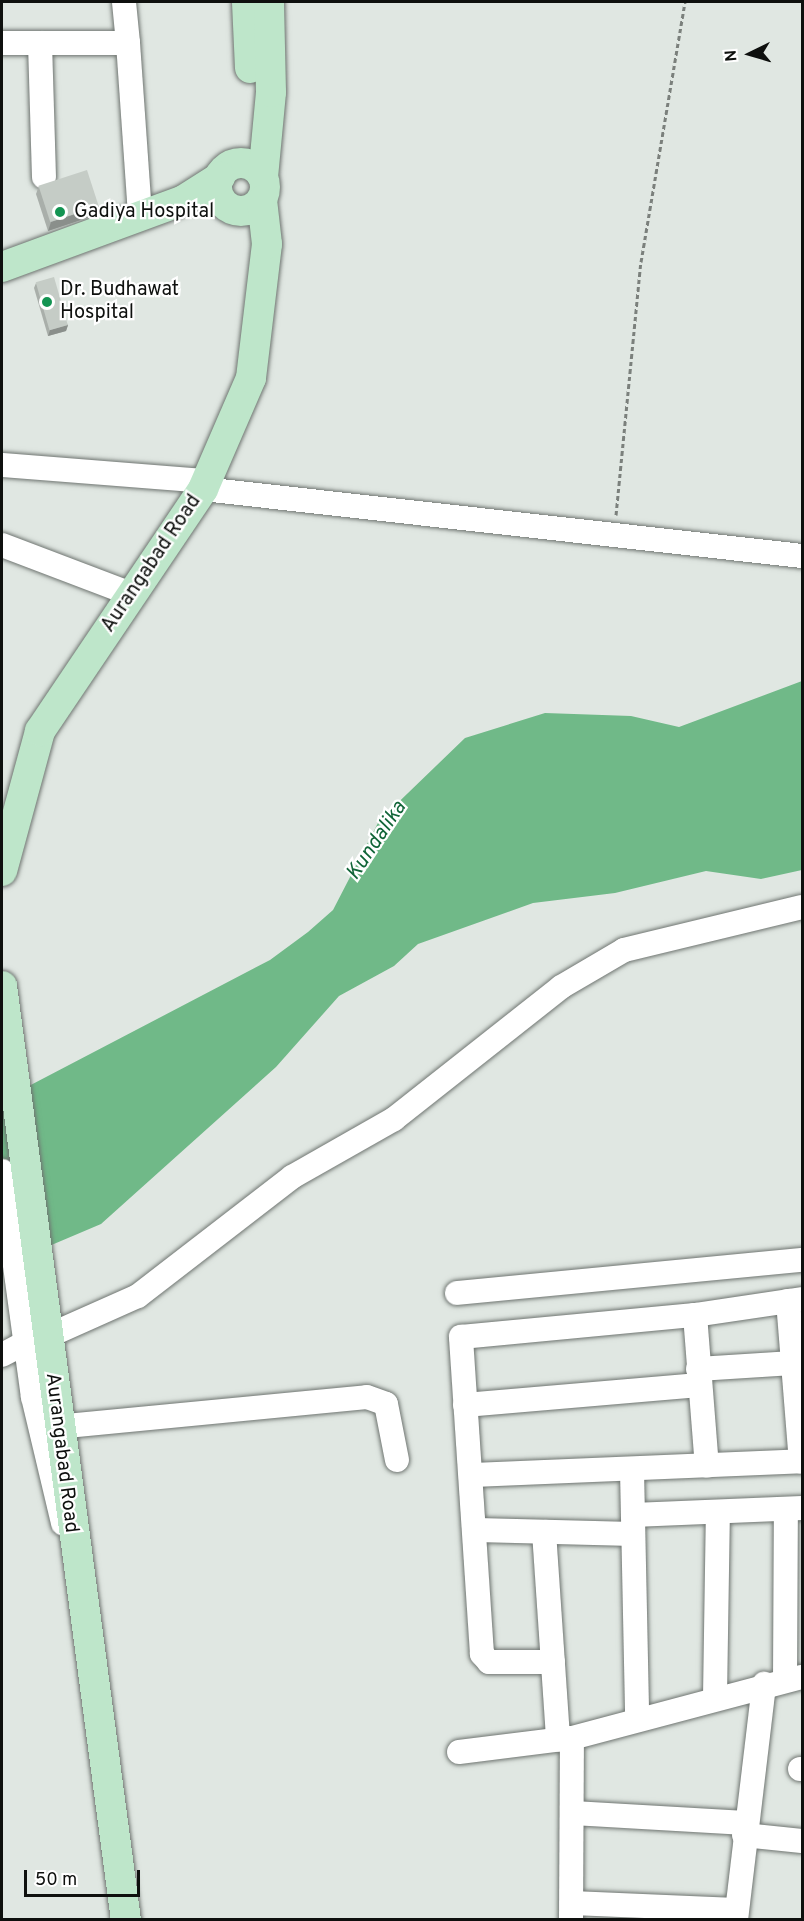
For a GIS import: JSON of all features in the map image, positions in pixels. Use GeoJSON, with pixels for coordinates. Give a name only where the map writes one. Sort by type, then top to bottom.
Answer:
{"type":"FeatureCollection","features":[{"type":"Feature","properties":{"kind":"main road","name":"Aurangabad Road"},"geometry":{"type":"LineString","coordinates":[[2,871],[40,731],[205,485],[251,378],[267,244],[243,189],[251,86],[247,2]]}},
{"type":"Feature","properties":{"kind":"main road","name":"Aurangabad Road"},"geometry":{"type":"LineString","coordinates":[[243,189],[271,92],[268,2]]}},
{"type":"Feature","properties":{"kind":"main road"},"geometry":{"type":"LineString","coordinates":[[2,267],[184,200],[243,189]]}},
{"type":"Feature","properties":{"kind":"main road","name":"Aurangabad Road"},"geometry":{"type":"LineString","coordinates":[[2,986],[6,1040],[40,1329],[126,1920]]}},
{"type":"Feature","properties":{"kind":"street"},"geometry":{"type":"LineString","coordinates":[[124,2],[140,215]]}},
{"type":"Feature","properties":{"kind":"street"},"geometry":{"type":"LineString","coordinates":[[2,43],[128,43]]}},
{"type":"Feature","properties":{"kind":"street"},"geometry":{"type":"LineString","coordinates":[[40,43],[44,177]]}},
{"type":"Feature","properties":{"kind":"street"},"geometry":{"type":"LineString","coordinates":[[2,465],[205,485],[802,556]]}},
{"type":"Feature","properties":{"kind":"street"},"geometry":{"type":"LineString","coordinates":[[2,545],[131,594]]}},
{"type":"Feature","properties":{"kind":"street"},"geometry":{"type":"LineString","coordinates":[[2,1355],[40,1329],[138,1296],[292,1177],[394,1119],[561,987],[624,950],[802,907]]}},
{"type":"Feature","properties":{"kind":"street"},"geometry":{"type":"LineString","coordinates":[[2,1171],[12,1243],[40,1329],[42,1450],[77,1577]]}},
{"type":"Feature","properties":{"kind":"street"},"geometry":{"type":"LineString","coordinates":[[457,1293],[802,1260]]}},
{"type":"Feature","properties":{"kind":"street"},"geometry":{"type":"LineString","coordinates":[[473,1475],[802,1461],[793,1363],[795,1300],[695,1315],[464,1336],[460,1344],[473,1475],[484,1660],[553,1662]]}},
{"type":"Feature","properties":{"kind":"street"},"geometry":{"type":"LineString","coordinates":[[695,1315],[707,1466]]}},
{"type":"Feature","properties":{"kind":"street"},"geometry":{"type":"LineString","coordinates":[[465,1405],[699,1377],[793,1363]]}},
{"type":"Feature","properties":{"kind":"street"},"geometry":{"type":"LineString","coordinates":[[56,1427],[367,1397],[386,1404],[397,1460]]}},
{"type":"Feature","properties":{"kind":"street"},"geometry":{"type":"LineString","coordinates":[[632,1470],[637,1719]]}},
{"type":"Feature","properties":{"kind":"street"},"geometry":{"type":"LineString","coordinates":[[477,1530],[544,1532],[633,1525],[718,1512],[794,1509],[784,1680],[745,1829],[736,1915],[571,1912],[573,1813],[553,1662],[544,1532]]}},
{"type":"Feature","properties":{"kind":"street"},"geometry":{"type":"LineString","coordinates":[[715,1697],[718,1512]]}},
{"type":"Feature","properties":{"kind":"street"},"geometry":{"type":"LineString","coordinates":[[459,1752],[565,1739],[784,1680]]}},
{"type":"Feature","properties":{"kind":"street"},"geometry":{"type":"LineString","coordinates":[[573,1813],[745,1829],[802,1841]]}},
{"type":"Feature","properties":{"kind":"path"},"geometry":{"type":"LineString","coordinates":[[614,535],[641,262],[685,2]]}},
{"type":"Feature","properties":{"kind":"water","name":"Kundalika"},"geometry":{"type":"Polygon","coordinates":[[[802,681],[802,870],[761,879],[706,871],[615,893],[533,903],[418,944],[394,966],[339,996],[276,1067],[101,1224],[2,1266],[2,1100],[270,960],[308,932],[333,910],[379,821],[465,738],[545,713],[631,716],[679,727],[802,681]]]}},
{"type":"Feature","properties":{"kind":"building"},"geometry":{"type":"Polygon","coordinates":[[[87,170],[99,206],[50,222],[38,186],[87,170]]]}},
{"type":"Feature","properties":{"kind":"building"},"geometry":{"type":"Polygon","coordinates":[[[54,277],[68,325],[50,330],[36,282],[54,277]]]}},
{"type":"Feature","properties":{"kind":"place","name":"Gadiya Hospital"},"geometry":{"type":"Point","coordinates":[60,212]}},
{"type":"Feature","properties":{"kind":"place","name":"Dr. Budhawat Hospital"},"geometry":{"type":"Point","coordinates":[47,302]}}]}
